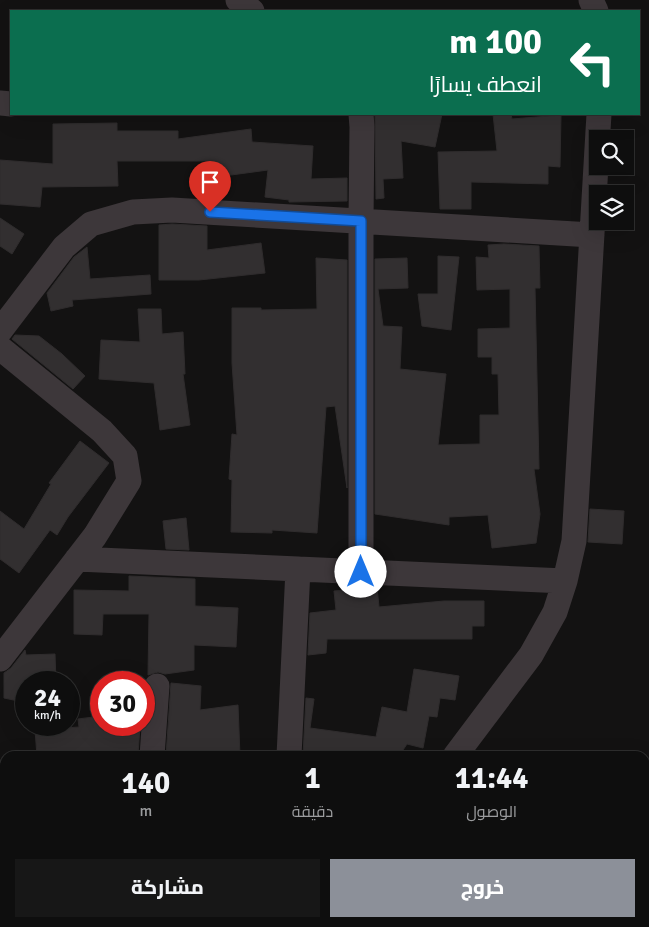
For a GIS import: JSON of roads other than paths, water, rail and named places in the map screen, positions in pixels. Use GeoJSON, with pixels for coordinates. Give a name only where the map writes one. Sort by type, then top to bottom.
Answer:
{"type":"FeatureCollection","features":[{"type":"Feature","properties":{"kind":"street"},"geometry":{"type":"LineString","coordinates":[[238,0],[251,10]]}},
{"type":"Feature","properties":{"kind":"street"},"geometry":{"type":"LineString","coordinates":[[361,115],[361,572]]}},
{"type":"Feature","properties":{"kind":"street"},"geometry":{"type":"LineString","coordinates":[[459,751],[531,655],[555,612],[566,581],[574,541],[599,115]]}},
{"type":"Feature","properties":{"kind":"street"},"geometry":{"type":"LineString","coordinates":[[0,331],[64,247],[91,224],[133,212],[172,210],[592,235]]}},
{"type":"Feature","properties":{"kind":"street"},"geometry":{"type":"LineString","coordinates":[[0,348],[102,431],[125,456],[129,481],[95,536],[0,660]]}},
{"type":"Feature","properties":{"kind":"street"},"geometry":{"type":"LineString","coordinates":[[77,559],[566,581]]}},
{"type":"Feature","properties":{"kind":"street"},"geometry":{"type":"LineString","coordinates":[[289,751],[298,569]]}},
{"type":"Feature","properties":{"kind":"street"},"geometry":{"type":"LineString","coordinates":[[152,751],[157,686]]}}]}
